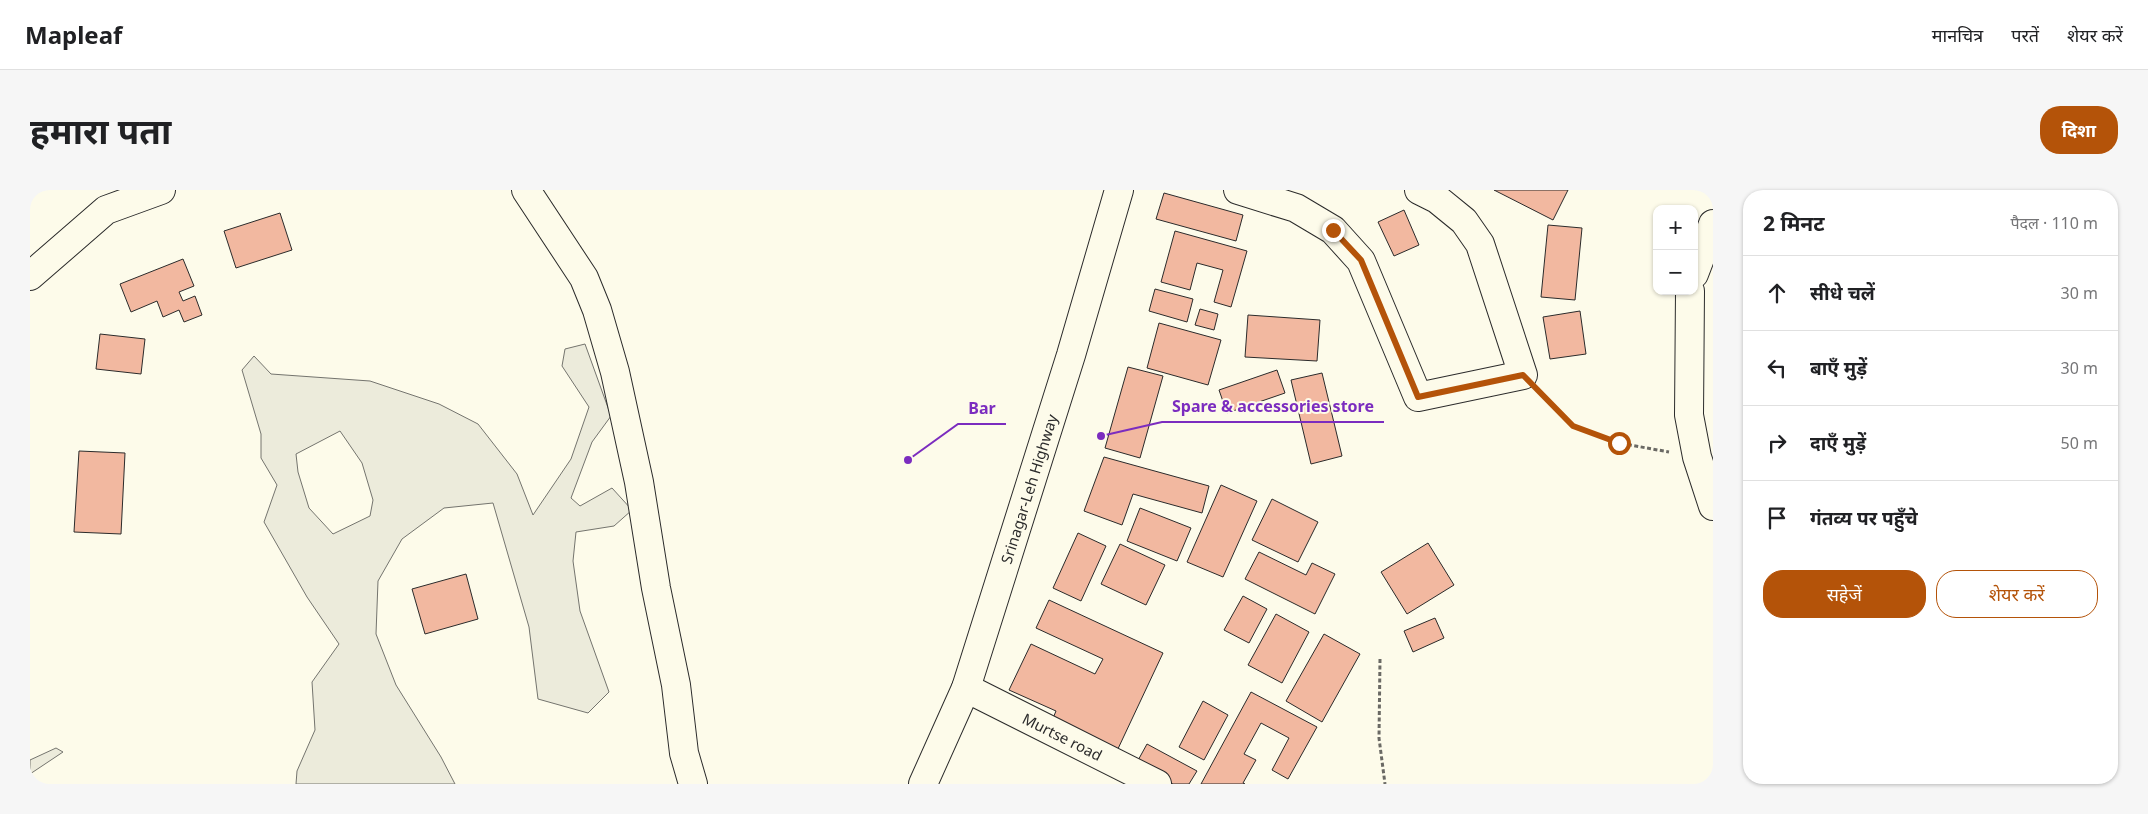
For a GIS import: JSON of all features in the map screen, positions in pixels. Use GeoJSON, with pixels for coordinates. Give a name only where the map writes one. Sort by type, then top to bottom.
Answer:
{"type":"FeatureCollection","features":[{"type":"Feature","properties":{"kind":"main road"},"geometry":{"type":"LineString","coordinates":[[30,276],[106,210],[161,190]]}},
{"type":"Feature","properties":{"kind":"main road"},"geometry":{"type":"LineString","coordinates":[[526,190],[584,278],[602,328],[639,482],[656,588],[676,685],[684,753],[692,784]]}},
{"type":"Feature","properties":{"kind":"main road","name":"Srinagar-Leh Highway"},"geometry":{"type":"LineString","coordinates":[[923,784],[966,688],[1072,355],[1119,190]]}},
{"type":"Feature","properties":{"kind":"main road"},"geometry":{"type":"LineString","coordinates":[[1238,190],[1296,208],[1333,230],[1361,260],[1418,397],[1523,375],[1480,244],[1464,221],[1437,199],[1419,190]]}},
{"type":"Feature","properties":{"kind":"main road"},"geometry":{"type":"LineString","coordinates":[[1698,262],[1713,224]]}},
{"type":"Feature","properties":{"kind":"main road"},"geometry":{"type":"LineString","coordinates":[[1690,295],[1689,415],[1705,459],[1713,506]]}},
{"type":"Feature","properties":{"kind":"main road","name":"Murtse road"},"geometry":{"type":"LineString","coordinates":[[966,688],[1157,784]]}},
{"type":"Feature","properties":{"kind":"path"},"geometry":{"type":"LineString","coordinates":[[1523,375],[1573,426],[1619,443],[1705,459]]}},
{"type":"Feature","properties":{"kind":"path"},"geometry":{"type":"LineString","coordinates":[[1380,659],[1379,738],[1385,784]]}},
{"type":"Feature","properties":{"kind":"shaded area"},"geometry":{"type":"Polygon","coordinates":[[[585,344],[611,416],[592,442],[571,498],[580,506],[612,488],[632,510],[614,526],[576,532],[573,561],[580,611],[609,692],[588,713],[538,699],[529,627],[493,503],[444,508],[402,539],[378,581],[376,634],[396,685],[441,757],[455,784],[296,784],[297,771],[315,730],[312,682],[339,644],[307,597],[264,522],[277,485],[261,458],[261,434],[242,370],[254,356],[271,374],[370,381],[439,404],[478,424],[517,474],[533,515],[571,459],[589,407],[562,366],[565,349],[585,344]],[[340,431],[296,454],[298,472],[309,508],[333,534],[370,516],[373,500],[362,463],[340,431]]]}},
{"type":"Feature","properties":{"kind":"shaded area"},"geometry":{"type":"Polygon","coordinates":[[[56,748],[63,752],[30,774],[30,760],[56,748]]]}},
{"type":"Feature","properties":{"kind":"building"},"geometry":{"type":"Polygon","coordinates":[[[1494,190],[1568,190],[1553,220],[1494,190]]]}},
{"type":"Feature","properties":{"kind":"building"},"geometry":{"type":"Polygon","coordinates":[[[1164,193],[1243,215],[1236,241],[1156,219],[1164,193]]]}},
{"type":"Feature","properties":{"kind":"building"},"geometry":{"type":"Polygon","coordinates":[[[1404,210],[1419,245],[1394,256],[1378,222],[1404,210]]]}},
{"type":"Feature","properties":{"kind":"building"},"geometry":{"type":"Polygon","coordinates":[[[280,213],[292,250],[236,268],[224,231],[280,213]]]}},
{"type":"Feature","properties":{"kind":"building"},"geometry":{"type":"Polygon","coordinates":[[[1548,225],[1582,228],[1575,300],[1541,297],[1548,225]]]}},
{"type":"Feature","properties":{"kind":"building"},"geometry":{"type":"Polygon","coordinates":[[[1175,231],[1247,251],[1231,307],[1214,302],[1223,270],[1197,263],[1190,290],[1161,282],[1175,231]]]}},
{"type":"Feature","properties":{"kind":"building"},"geometry":{"type":"Polygon","coordinates":[[[183,259],[194,286],[179,292],[183,301],[195,296],[202,315],[184,322],[179,310],[163,317],[157,301],[131,312],[120,284],[183,259]]]}},
{"type":"Feature","properties":{"kind":"building"},"geometry":{"type":"Polygon","coordinates":[[[1155,289],[1193,299],[1187,322],[1149,311],[1155,289]]]}},
{"type":"Feature","properties":{"kind":"building"},"geometry":{"type":"Polygon","coordinates":[[[1200,309],[1218,314],[1214,330],[1195,325],[1200,309]]]}},
{"type":"Feature","properties":{"kind":"building"},"geometry":{"type":"Polygon","coordinates":[[[1580,311],[1586,354],[1550,359],[1543,317],[1580,311]]]}},
{"type":"Feature","properties":{"kind":"building"},"geometry":{"type":"Polygon","coordinates":[[[1248,315],[1320,320],[1317,361],[1245,357],[1248,315]]]}},
{"type":"Feature","properties":{"kind":"building"},"geometry":{"type":"Polygon","coordinates":[[[1159,323],[1221,340],[1208,385],[1147,368],[1159,323]]]}},
{"type":"Feature","properties":{"kind":"building"},"geometry":{"type":"Polygon","coordinates":[[[100,334],[145,339],[141,374],[96,369],[100,334]]]}},
{"type":"Feature","properties":{"kind":"building"},"geometry":{"type":"Polygon","coordinates":[[[1128,367],[1163,376],[1140,458],[1105,448],[1128,367]]]}},
{"type":"Feature","properties":{"kind":"building"},"geometry":{"type":"Polygon","coordinates":[[[1277,370],[1285,393],[1227,413],[1219,390],[1277,370]]]}},
{"type":"Feature","properties":{"kind":"building"},"geometry":{"type":"Polygon","coordinates":[[[1322,373],[1342,456],[1311,464],[1291,380],[1322,373]]]}},
{"type":"Feature","properties":{"kind":"building"},"geometry":{"type":"Polygon","coordinates":[[[79,451],[125,453],[121,534],[74,532],[79,451]]]}},
{"type":"Feature","properties":{"kind":"building"},"geometry":{"type":"Polygon","coordinates":[[[1104,457],[1209,486],[1202,513],[1133,494],[1122,525],[1084,511],[1104,457]]]}},
{"type":"Feature","properties":{"kind":"building"},"geometry":{"type":"Polygon","coordinates":[[[1221,485],[1257,501],[1223,577],[1187,562],[1221,485]]]}},
{"type":"Feature","properties":{"kind":"building"},"geometry":{"type":"Polygon","coordinates":[[[1272,499],[1318,522],[1298,562],[1252,540],[1272,499]]]}},
{"type":"Feature","properties":{"kind":"building"},"geometry":{"type":"Polygon","coordinates":[[[1140,508],[1191,528],[1177,561],[1127,541],[1140,508]]]}},
{"type":"Feature","properties":{"kind":"building"},"geometry":{"type":"Polygon","coordinates":[[[1078,533],[1106,546],[1081,601],[1053,588],[1078,533]]]}},
{"type":"Feature","properties":{"kind":"building"},"geometry":{"type":"Polygon","coordinates":[[[1428,543],[1454,585],[1407,614],[1381,572],[1428,543]]]}},
{"type":"Feature","properties":{"kind":"building"},"geometry":{"type":"Polygon","coordinates":[[[1120,544],[1165,565],[1146,605],[1101,584],[1120,544]]]}},
{"type":"Feature","properties":{"kind":"building"},"geometry":{"type":"Polygon","coordinates":[[[1259,552],[1306,575],[1312,563],[1335,574],[1315,614],[1245,579],[1259,552]]]}},
{"type":"Feature","properties":{"kind":"building"},"geometry":{"type":"Polygon","coordinates":[[[466,574],[478,619],[425,634],[412,589],[466,574]]]}},
{"type":"Feature","properties":{"kind":"building"},"geometry":{"type":"Polygon","coordinates":[[[1243,596],[1267,609],[1249,643],[1224,630],[1243,596]]]}},
{"type":"Feature","properties":{"kind":"building"},"geometry":{"type":"Polygon","coordinates":[[[1049,600],[1163,653],[1116,753],[1051,723],[1056,711],[1009,690],[1031,644],[1095,674],[1103,659],[1036,628],[1049,600]]]}},
{"type":"Feature","properties":{"kind":"building"},"geometry":{"type":"Polygon","coordinates":[[[1276,614],[1309,632],[1282,683],[1248,665],[1276,614]]]}},
{"type":"Feature","properties":{"kind":"building"},"geometry":{"type":"Polygon","coordinates":[[[1435,618],[1444,638],[1413,652],[1404,631],[1435,618]]]}},
{"type":"Feature","properties":{"kind":"building"},"geometry":{"type":"Polygon","coordinates":[[[1324,634],[1360,654],[1322,722],[1286,701],[1324,634]]]}},
{"type":"Feature","properties":{"kind":"building"},"geometry":{"type":"Polygon","coordinates":[[[1251,692],[1317,727],[1288,779],[1272,770],[1289,738],[1261,723],[1244,754],[1256,760],[1243,783],[1245,784],[1201,784],[1251,692]]]}},
{"type":"Feature","properties":{"kind":"building"},"geometry":{"type":"Polygon","coordinates":[[[1203,701],[1228,715],[1204,760],[1179,747],[1203,701]]]}},
{"type":"Feature","properties":{"kind":"building"},"geometry":{"type":"Polygon","coordinates":[[[1147,744],[1197,771],[1189,784],[1173,784],[1136,764],[1147,744]]]}},
{"type":"Feature","properties":{"kind":"place","name":"Spare & accessories store"},"geometry":{"type":"Point","coordinates":[1101,436]}},
{"type":"Feature","properties":{"kind":"place","name":"Bar"},"geometry":{"type":"Point","coordinates":[908,460]}},
{"type":"Feature","properties":{"kind":"route"},"geometry":{"type":"LineString","coordinates":[[1333,230],[1361,260],[1418,397],[1523,375],[1573,426],[1619,443]]}}]}
